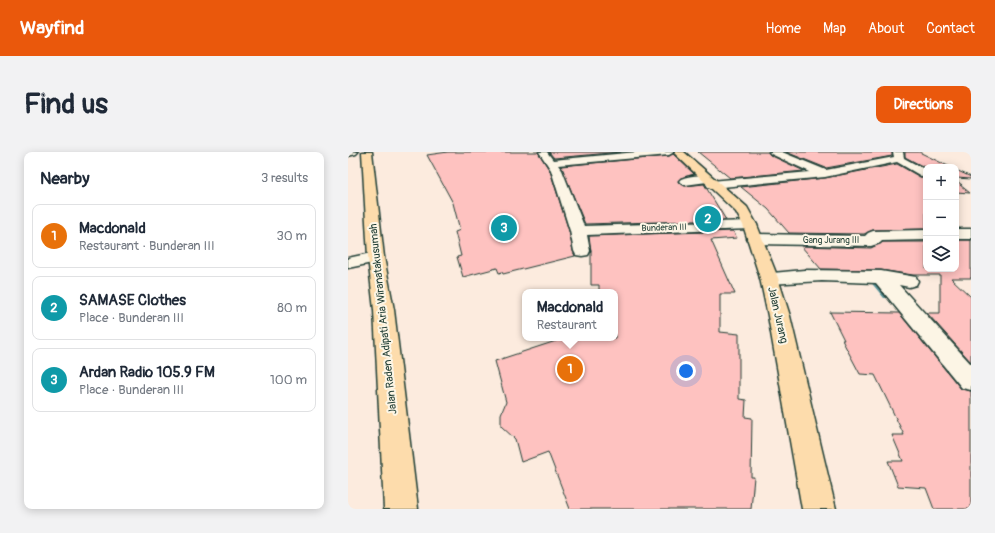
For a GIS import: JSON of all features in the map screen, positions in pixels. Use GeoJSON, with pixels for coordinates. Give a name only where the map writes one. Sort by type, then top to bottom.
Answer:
{"type":"FeatureCollection","features":[{"type":"Feature","properties":{"kind":"main road","name":"Jalan Raden Adipati Aria Wiranatakusumah"},"geometry":{"type":"LineString","coordinates":[[367,152],[376,257],[384,310],[401,509]]}},
{"type":"Feature","properties":{"kind":"main road","name":"Jalan Jurang"},"geometry":{"type":"LineString","coordinates":[[678,152],[709,182],[742,210],[753,232],[769,278],[779,316],[819,509]]}},
{"type":"Feature","properties":{"kind":"street"},"geometry":{"type":"LineString","coordinates":[[348,153],[354,152]]}},
{"type":"Feature","properties":{"kind":"street"},"geometry":{"type":"LineString","coordinates":[[542,152],[556,170],[578,231],[582,251]]}},
{"type":"Feature","properties":{"kind":"street"},"geometry":{"type":"LineString","coordinates":[[551,163],[669,152]]}},
{"type":"Feature","properties":{"kind":"street"},"geometry":{"type":"LineString","coordinates":[[774,152],[825,174]]}},
{"type":"Feature","properties":{"kind":"street"},"geometry":{"type":"LineString","coordinates":[[685,181],[709,182],[825,174],[899,156],[923,172]]}},
{"type":"Feature","properties":{"kind":"street","name":"Bunderan III"},"geometry":{"type":"LineString","coordinates":[[578,231],[753,232]]}},
{"type":"Feature","properties":{"kind":"street","name":"Gang Jurang III"},"geometry":{"type":"LineString","coordinates":[[753,232],[871,241],[874,240],[873,236],[923,235]]}},
{"type":"Feature","properties":{"kind":"street"},"geometry":{"type":"LineString","coordinates":[[959,234],[971,234]]}},
{"type":"Feature","properties":{"kind":"street"},"geometry":{"type":"LineString","coordinates":[[348,263],[376,257]]}},
{"type":"Feature","properties":{"kind":"street"},"geometry":{"type":"LineString","coordinates":[[769,278],[803,275],[881,277],[909,281]]}},
{"type":"Feature","properties":{"kind":"street"},"geometry":{"type":"LineString","coordinates":[[881,277],[971,381]]}},
{"type":"Feature","properties":{"kind":"building"},"geometry":{"type":"Polygon","coordinates":[[[448,152],[538,152],[550,171],[569,231],[575,256],[503,274],[502,272],[499,273],[497,268],[463,277],[457,257],[461,256],[455,232],[460,230],[453,203],[427,155],[448,152]]]}},
{"type":"Feature","properties":{"kind":"building"},"geometry":{"type":"Polygon","coordinates":[[[549,152],[621,152],[554,158],[549,152]]]}},
{"type":"Feature","properties":{"kind":"building"},"geometry":{"type":"Polygon","coordinates":[[[698,152],[768,152],[770,155],[804,171],[730,178],[698,152]]]}},
{"type":"Feature","properties":{"kind":"building"},"geometry":{"type":"Polygon","coordinates":[[[786,152],[892,152],[892,156],[826,168],[786,152]]]}},
{"type":"Feature","properties":{"kind":"building"},"geometry":{"type":"Polygon","coordinates":[[[905,152],[919,152],[944,164],[923,164],[923,166],[905,157],[905,152]]]}},
{"type":"Feature","properties":{"kind":"building"},"geometry":{"type":"Polygon","coordinates":[[[673,154],[694,174],[681,178],[678,182],[685,186],[704,184],[726,220],[585,224],[561,166],[669,156],[673,154]]]}},
{"type":"Feature","properties":{"kind":"building"},"geometry":{"type":"Polygon","coordinates":[[[897,164],[923,178],[923,229],[873,230],[864,234],[789,233],[768,209],[741,187],[825,178],[897,164]]]}},
{"type":"Feature","properties":{"kind":"building"},"geometry":{"type":"Polygon","coordinates":[[[959,171],[971,177],[971,179],[959,178],[959,171]]]}},
{"type":"Feature","properties":{"kind":"building"},"geometry":{"type":"Polygon","coordinates":[[[959,182],[962,185],[960,185],[970,193],[959,192],[959,182]]]}},
{"type":"Feature","properties":{"kind":"building"},"geometry":{"type":"Polygon","coordinates":[[[733,231],[737,238],[711,240],[735,294],[720,294],[720,332],[739,334],[739,399],[746,400],[745,417],[752,418],[751,477],[754,477],[751,509],[570,509],[548,452],[521,462],[515,439],[501,426],[501,414],[506,402],[495,361],[556,341],[618,341],[618,289],[599,289],[599,285],[591,285],[591,251],[589,236],[733,231]]]}},
{"type":"Feature","properties":{"kind":"building"},"geometry":{"type":"Polygon","coordinates":[[[959,240],[971,240],[971,278],[951,278],[971,297],[971,362],[927,313],[940,313],[940,275],[913,275],[881,270],[821,269],[801,246],[871,248],[883,242],[923,242],[923,272],[959,272],[959,240]]]}},
{"type":"Feature","properties":{"kind":"building"},"geometry":{"type":"Polygon","coordinates":[[[830,312],[899,313],[961,389],[971,391],[971,509],[934,509],[926,488],[898,486],[888,461],[903,461],[892,435],[904,435],[875,375],[860,374],[842,340],[844,340],[830,312]]]}},
{"type":"Feature","properties":{"kind":"waterway"},"geometry":{"type":"LineString","coordinates":[[871,279],[887,296]]}},
{"type":"Feature","properties":{"kind":"place","name":"SAMASE Clothes"},"geometry":{"type":"Point","coordinates":[708,219]}},
{"type":"Feature","properties":{"kind":"place","name":"Ardan Radio 105.9 FM"},"geometry":{"type":"Point","coordinates":[504,228]}},
{"type":"Feature","properties":{"kind":"place","name":"Macdonald"},"geometry":{"type":"Point","coordinates":[570,369]}}]}
